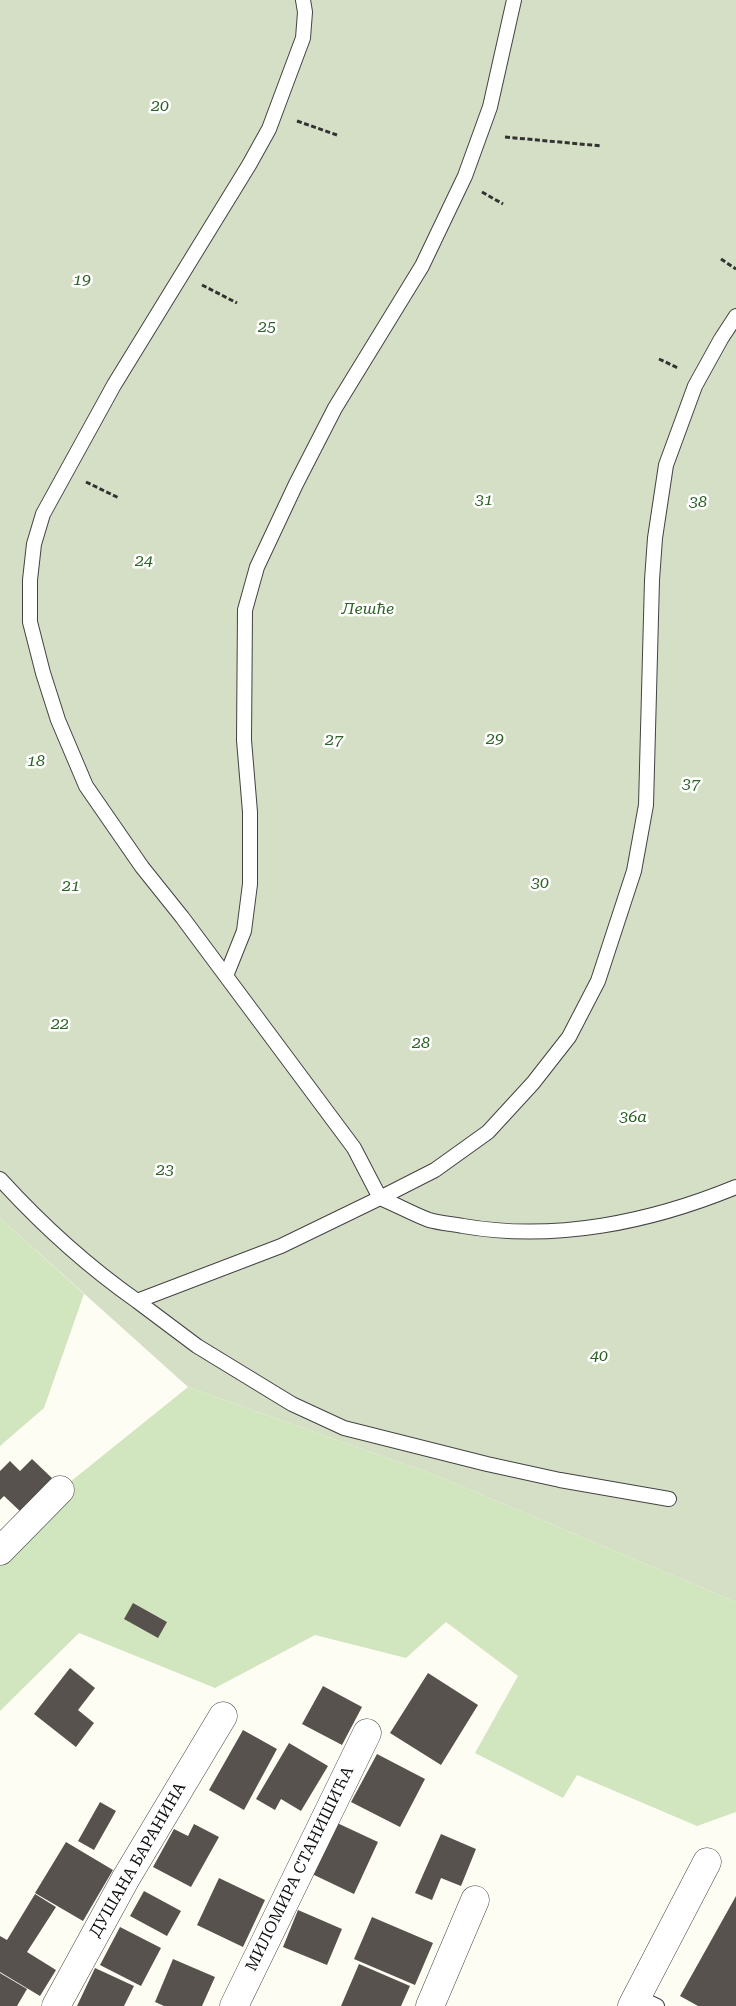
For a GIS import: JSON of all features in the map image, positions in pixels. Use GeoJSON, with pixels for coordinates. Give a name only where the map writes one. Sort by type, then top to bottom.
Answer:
{"type":"FeatureCollection","features":[{"type":"Feature","properties":{"kind":"street"},"geometry":{"type":"LineString","coordinates":[[0,1551],[60,1490]]}},
{"type":"Feature","properties":{"kind":"street","name":"ДУШАНА БАРАНИНА"},"geometry":{"type":"LineString","coordinates":[[56,2006],[126,1878],[223,1716]]}},
{"type":"Feature","properties":{"kind":"street","name":"МИЛОМИРА СТАНИШИЋА"},"geometry":{"type":"LineString","coordinates":[[234,2006],[366,1733]]}},
{"type":"Feature","properties":{"kind":"street"},"geometry":{"type":"LineString","coordinates":[[641,2003],[706,1862]]}},
{"type":"Feature","properties":{"kind":"street"},"geometry":{"type":"LineString","coordinates":[[430,2006],[475,1900]]}},
{"type":"Feature","properties":{"kind":"lane"},"geometry":{"type":"LineString","coordinates":[[303,0],[305,12],[303,38],[275,113],[249,165],[114,386],[43,514],[34,550],[30,580],[30,622],[43,673],[58,720],[86,786],[142,867],[354,1148],[380,1198],[431,1220],[482,1229],[516,1232],[592,1228],[707,1199],[736,1187]]}},
{"type":"Feature","properties":{"kind":"lane"},"geometry":{"type":"LineString","coordinates":[[226,976],[244,931],[250,884],[250,812],[244,740],[245,610],[257,567],[296,484],[335,408],[422,266],[465,176],[490,107],[514,0]]}},
{"type":"Feature","properties":{"kind":"lane"},"geometry":{"type":"LineString","coordinates":[[137,1301],[281,1246],[434,1170],[488,1132],[534,1082],[569,1036],[598,981],[634,871],[646,805],[652,580],[655,538],[666,465],[695,386],[721,338],[736,316]]}},
{"type":"Feature","properties":{"kind":"lane"},"geometry":{"type":"LineString","coordinates":[[0,1179],[24,1205],[101,1276],[197,1346],[292,1404],[344,1428],[487,1464],[560,1480],[669,1499]]}},
{"type":"Feature","properties":{"kind":"path"},"geometry":{"type":"LineString","coordinates":[[275,113],[337,135]]}},
{"type":"Feature","properties":{"kind":"path"},"geometry":{"type":"LineString","coordinates":[[480,134],[602,146]]}},
{"type":"Feature","properties":{"kind":"path"},"geometry":{"type":"LineString","coordinates":[[721,259],[736,269]]}},
{"type":"Feature","properties":{"kind":"path"},"geometry":{"type":"LineString","coordinates":[[182,274],[237,303]]}},
{"type":"Feature","properties":{"kind":"path"},"geometry":{"type":"LineString","coordinates":[[66,472],[120,498]]}},
{"type":"Feature","properties":{"kind":"green space","name":"Лешће"},"geometry":{"type":"Polygon","coordinates":[[[0,0],[736,0],[736,1602],[435,1475],[188,1387],[0,1218],[0,0]]]}},
{"type":"Feature","properties":{"kind":"green space"},"geometry":{"type":"Polygon","coordinates":[[[0,1218],[84,1294],[44,1408],[0,1446],[0,1218]]]}},
{"type":"Feature","properties":{"kind":"green space"},"geometry":{"type":"Polygon","coordinates":[[[188,1387],[435,1475],[736,1602],[736,1812],[697,1826],[577,1775],[563,1798],[475,1753],[518,1676],[446,1622],[406,1658],[315,1635],[215,1688],[79,1633],[0,1711],[0,1551],[65,1486],[188,1387]]]}},
{"type":"Feature","properties":{"kind":"building"},"geometry":{"type":"Polygon","coordinates":[[[32,1459],[53,1479],[22,1513],[4,1496],[0,1500],[0,1471],[10,1461],[20,1471],[32,1459]]]}},
{"type":"Feature","properties":{"kind":"building"},"geometry":{"type":"Polygon","coordinates":[[[133,1603],[167,1622],[158,1638],[124,1619],[133,1603]]]}},
{"type":"Feature","properties":{"kind":"building"},"geometry":{"type":"Polygon","coordinates":[[[70,1668],[95,1688],[78,1710],[94,1723],[76,1747],[34,1714],[70,1668]]]}},
{"type":"Feature","properties":{"kind":"building"},"geometry":{"type":"Polygon","coordinates":[[[428,1673],[478,1705],[441,1765],[390,1733],[428,1673]]]}},
{"type":"Feature","properties":{"kind":"building"},"geometry":{"type":"Polygon","coordinates":[[[323,1686],[362,1707],[342,1745],[302,1724],[323,1686]]]}},
{"type":"Feature","properties":{"kind":"building"},"geometry":{"type":"Polygon","coordinates":[[[243,1730],[277,1749],[244,1810],[209,1790],[243,1730]]]}},
{"type":"Feature","properties":{"kind":"building"},"geometry":{"type":"Polygon","coordinates":[[[289,1743],[328,1766],[301,1811],[281,1799],[275,1810],[256,1799],[289,1743]]]}},
{"type":"Feature","properties":{"kind":"building"},"geometry":{"type":"Polygon","coordinates":[[[377,1754],[425,1779],[400,1827],[351,1802],[377,1754]]]}},
{"type":"Feature","properties":{"kind":"building"},"geometry":{"type":"Polygon","coordinates":[[[100,1802],[116,1811],[94,1850],[78,1841],[100,1802]]]}},
{"type":"Feature","properties":{"kind":"building"},"geometry":{"type":"Polygon","coordinates":[[[335,1822],[378,1842],[354,1894],[310,1873],[335,1822]]]}},
{"type":"Feature","properties":{"kind":"building"},"geometry":{"type":"Polygon","coordinates":[[[194,1824],[219,1837],[191,1887],[153,1867],[174,1829],[188,1836],[194,1824]]]}},
{"type":"Feature","properties":{"kind":"building"},"geometry":{"type":"Polygon","coordinates":[[[441,1834],[476,1849],[461,1886],[441,1878],[432,1900],[415,1893],[441,1834]]]}},
{"type":"Feature","properties":{"kind":"building"},"geometry":{"type":"Polygon","coordinates":[[[66,1842],[113,1870],[83,1921],[35,1893],[66,1842]]]}},
{"type":"Feature","properties":{"kind":"building"},"geometry":{"type":"Polygon","coordinates":[[[219,1878],[265,1900],[243,1947],[197,1925],[219,1878]]]}},
{"type":"Feature","properties":{"kind":"building"},"geometry":{"type":"Polygon","coordinates":[[[144,1891],[181,1911],[167,1936],[130,1916],[144,1891]]]}},
{"type":"Feature","properties":{"kind":"building"},"geometry":{"type":"Polygon","coordinates":[[[35,1894],[56,1907],[27,1952],[56,1970],[40,1996],[0,1972],[0,1936],[7,1940],[35,1894]]]}},
{"type":"Feature","properties":{"kind":"building"},"geometry":{"type":"Polygon","coordinates":[[[736,1896],[736,2006],[698,2006],[680,1996],[736,1896]]]}},
{"type":"Feature","properties":{"kind":"building"},"geometry":{"type":"Polygon","coordinates":[[[298,1910],[342,1929],[327,1965],[283,1947],[298,1910]]]}},
{"type":"Feature","properties":{"kind":"building"},"geometry":{"type":"Polygon","coordinates":[[[372,1917],[433,1943],[415,1985],[354,1959],[372,1917]]]}},
{"type":"Feature","properties":{"kind":"building"},"geometry":{"type":"Polygon","coordinates":[[[120,1927],[161,1948],[141,1986],[100,1965],[120,1927]]]}},
{"type":"Feature","properties":{"kind":"building"},"geometry":{"type":"Polygon","coordinates":[[[173,1959],[215,1977],[202,2006],[164,2006],[155,2002],[173,1959]]]}},
{"type":"Feature","properties":{"kind":"building"},"geometry":{"type":"Polygon","coordinates":[[[359,1964],[410,1986],[401,2006],[341,2006],[359,1964]]]}},
{"type":"Feature","properties":{"kind":"building"},"geometry":{"type":"Polygon","coordinates":[[[95,1968],[134,1986],[124,2006],[77,2006],[95,1968]]]}},
{"type":"Feature","properties":{"kind":"building"},"geometry":{"type":"Polygon","coordinates":[[[0,1973],[27,1989],[17,2006],[0,2006],[0,1973]]]}},
{"type":"Feature","properties":{"kind":"park label","name":"20"},"geometry":{"type":"Point","coordinates":[160,106]}},
{"type":"Feature","properties":{"kind":"park label","name":"19"},"geometry":{"type":"Point","coordinates":[82,280]}},
{"type":"Feature","properties":{"kind":"park label","name":"25"},"geometry":{"type":"Point","coordinates":[267,327]}},
{"type":"Feature","properties":{"kind":"park label","name":"31"},"geometry":{"type":"Point","coordinates":[484,500]}},
{"type":"Feature","properties":{"kind":"park label","name":"38"},"geometry":{"type":"Point","coordinates":[698,502]}},
{"type":"Feature","properties":{"kind":"park label","name":"24"},"geometry":{"type":"Point","coordinates":[144,561]}},
{"type":"Feature","properties":{"kind":"park label","name":"29"},"geometry":{"type":"Point","coordinates":[495,739]}},
{"type":"Feature","properties":{"kind":"park label","name":"27"},"geometry":{"type":"Point","coordinates":[334,740]}},
{"type":"Feature","properties":{"kind":"park label","name":"18"},"geometry":{"type":"Point","coordinates":[36,761]}},
{"type":"Feature","properties":{"kind":"park label","name":"37"},"geometry":{"type":"Point","coordinates":[691,784]}},
{"type":"Feature","properties":{"kind":"park label","name":"30"},"geometry":{"type":"Point","coordinates":[540,883]}},
{"type":"Feature","properties":{"kind":"park label","name":"21"},"geometry":{"type":"Point","coordinates":[71,886]}},
{"type":"Feature","properties":{"kind":"park label","name":"22"},"geometry":{"type":"Point","coordinates":[60,1024]}},
{"type":"Feature","properties":{"kind":"park label","name":"28"},"geometry":{"type":"Point","coordinates":[421,1043]}},
{"type":"Feature","properties":{"kind":"park label","name":"36a"},"geometry":{"type":"Point","coordinates":[633,1117]}},
{"type":"Feature","properties":{"kind":"park label","name":"23"},"geometry":{"type":"Point","coordinates":[165,1170]}},
{"type":"Feature","properties":{"kind":"park label","name":"40"},"geometry":{"type":"Point","coordinates":[599,1356]}}]}
